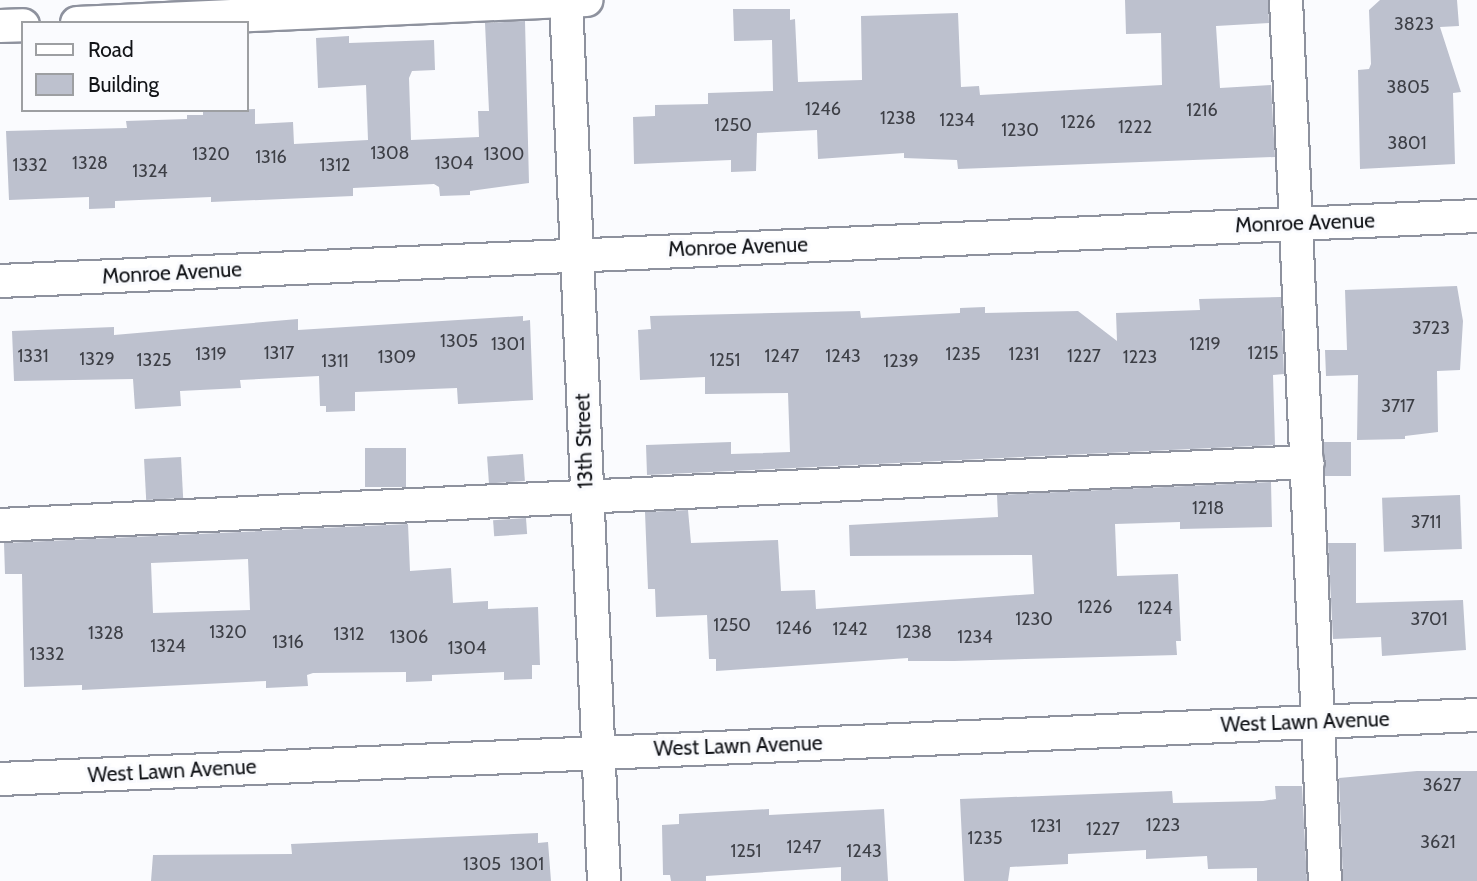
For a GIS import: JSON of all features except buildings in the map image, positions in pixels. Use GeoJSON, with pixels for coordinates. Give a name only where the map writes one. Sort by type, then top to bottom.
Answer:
{"type":"FeatureCollection","features":[{"type":"Feature","properties":{"kind":"street","name":"13th Street"},"geometry":{"type":"LineString","coordinates":[[566,0],[604,881]]}},
{"type":"Feature","properties":{"kind":"street"},"geometry":{"type":"LineString","coordinates":[[120,21],[587,0]]}},
{"type":"Feature","properties":{"kind":"street"},"geometry":{"type":"LineString","coordinates":[[1286,0],[1325,881]]}},
{"type":"Feature","properties":{"kind":"street"},"geometry":{"type":"LineString","coordinates":[[0,26],[21,25]]}},
{"type":"Feature","properties":{"kind":"street","name":"Monroe Avenue"},"geometry":{"type":"LineString","coordinates":[[0,281],[1477,216]]}},
{"type":"Feature","properties":{"kind":"street"},"geometry":{"type":"LineString","coordinates":[[0,525],[1307,462]]}},
{"type":"Feature","properties":{"kind":"street","name":"West Lawn Avenue"},"geometry":{"type":"LineString","coordinates":[[0,779],[1477,715]]}}]}
